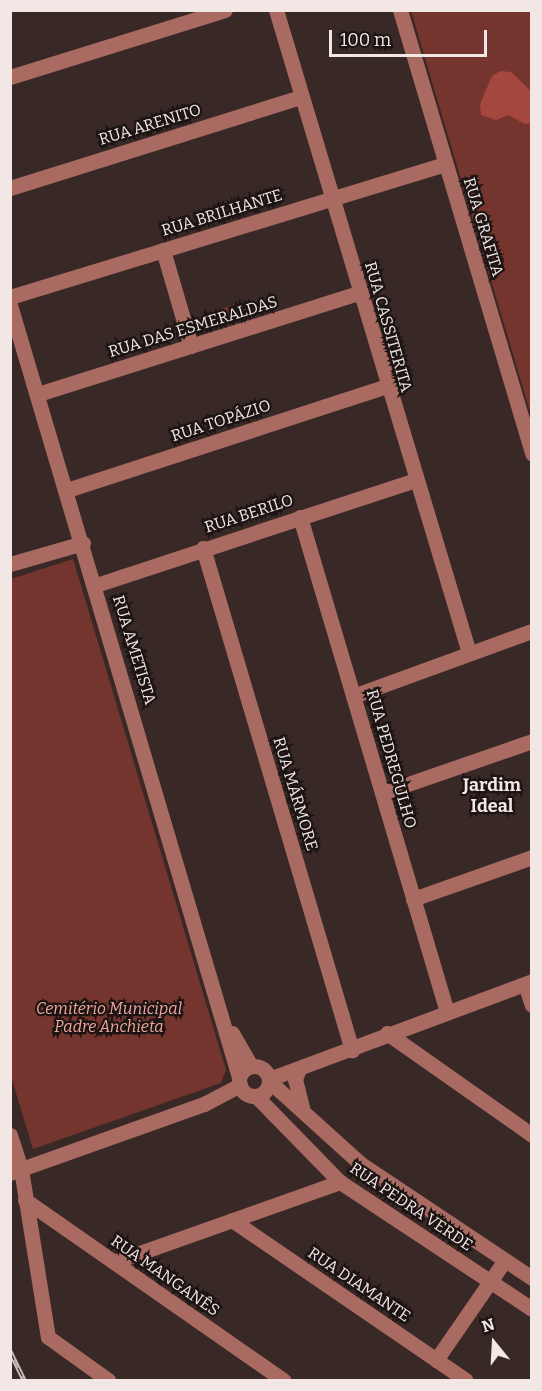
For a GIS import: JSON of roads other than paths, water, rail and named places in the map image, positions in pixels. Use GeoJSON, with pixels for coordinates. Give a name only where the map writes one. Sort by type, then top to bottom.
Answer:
{"type":"FeatureCollection","features":[{"type":"Feature","properties":{"kind":"street"},"geometry":{"type":"LineString","coordinates":[[10,77],[225,10]]}},
{"type":"Feature","properties":{"kind":"street","name":"RUA CASSITERITA"},"geometry":{"type":"LineString","coordinates":[[276,10],[300,97],[468,653]]}},
{"type":"Feature","properties":{"kind":"street","name":"RUA GRAFITA"},"geometry":{"type":"LineString","coordinates":[[400,10],[531,454]]}},
{"type":"Feature","properties":{"kind":"street","name":"RUA ARENITO"},"geometry":{"type":"LineString","coordinates":[[10,188],[300,97]]}},
{"type":"Feature","properties":{"kind":"street","name":"RUA BRILHANTE"},"geometry":{"type":"LineString","coordinates":[[10,297],[446,164]]}},
{"type":"Feature","properties":{"kind":"street"},"geometry":{"type":"LineString","coordinates":[[163,250],[191,346]]}},
{"type":"Feature","properties":{"kind":"street","name":"RUA DAS ESMERALDAS"},"geometry":{"type":"LineString","coordinates":[[38,394],[359,293]]}},
{"type":"Feature","properties":{"kind":"street","name":"RUA AMETISTA"},"geometry":{"type":"LineString","coordinates":[[10,305],[96,585],[217,1007],[246,1088]]}},
{"type":"Feature","properties":{"kind":"street","name":"RUA TOPÁZIO"},"geometry":{"type":"LineString","coordinates":[[67,490],[387,386]]}},
{"type":"Feature","properties":{"kind":"street","name":"RUA BERILO"},"geometry":{"type":"LineString","coordinates":[[96,585],[415,480]]}},
{"type":"Feature","properties":{"kind":"street","name":"RUA PEDREGULHO"},"geometry":{"type":"LineString","coordinates":[[300,517],[447,1012]]}},
{"type":"Feature","properties":{"kind":"street"},"geometry":{"type":"LineString","coordinates":[[10,564],[83,543]]}},
{"type":"Feature","properties":{"kind":"street","name":"RUA MÁRMORE"},"geometry":{"type":"LineString","coordinates":[[203,548],[346,1053]]}},
{"type":"Feature","properties":{"kind":"street"},"geometry":{"type":"LineString","coordinates":[[353,696],[531,631]]}},
{"type":"Feature","properties":{"kind":"street"},"geometry":{"type":"LineString","coordinates":[[382,793],[531,741]]}},
{"type":"Feature","properties":{"kind":"street"},"geometry":{"type":"LineString","coordinates":[[414,899],[531,857]]}},
{"type":"Feature","properties":{"kind":"street"},"geometry":{"type":"LineString","coordinates":[[246,1088],[251,1066],[268,1077],[299,1070],[346,1053],[387,1033],[528,982],[531,1005]]}},
{"type":"Feature","properties":{"kind":"street","name":"RUA AMETISTA"},"geometry":{"type":"LineString","coordinates":[[217,1007],[251,1066]]}},
{"type":"Feature","properties":{"kind":"street"},"geometry":{"type":"LineString","coordinates":[[387,1033],[531,1135]]}},
{"type":"Feature","properties":{"kind":"street"},"geometry":{"type":"LineString","coordinates":[[268,1077],[346,1053]]}},
{"type":"Feature","properties":{"kind":"street"},"geometry":{"type":"LineString","coordinates":[[299,1070],[296,1086],[303,1111]]}},
{"type":"Feature","properties":{"kind":"street"},"geometry":{"type":"LineString","coordinates":[[16,1171],[246,1088],[264,1092],[268,1077]]}},
{"type":"Feature","properties":{"kind":"street","name":"RUA PEDRA VERDE"},"geometry":{"type":"LineString","coordinates":[[268,1077],[361,1164],[531,1278]]}},
{"type":"Feature","properties":{"kind":"street","name":"RUA PEDRA VERDE"},"geometry":{"type":"LineString","coordinates":[[246,1088],[340,1182],[531,1309]]}},
{"type":"Feature","properties":{"kind":"street"},"geometry":{"type":"LineString","coordinates":[[10,1135],[16,1171],[25,1200],[48,1337],[108,1380]]}},
{"type":"Feature","properties":{"kind":"street"},"geometry":{"type":"LineString","coordinates":[[114,1262],[340,1182]]}},
{"type":"Feature","properties":{"kind":"street","name":"RUA MANGANÊS"},"geometry":{"type":"LineString","coordinates":[[25,1200],[284,1380]]}},
{"type":"Feature","properties":{"kind":"street","name":"RUA DIAMANTE"},"geometry":{"type":"LineString","coordinates":[[232,1220],[466,1380]]}},
{"type":"Feature","properties":{"kind":"street"},"geometry":{"type":"LineString","coordinates":[[436,1360],[505,1260]]}},
{"type":"Feature","properties":{"kind":"railway"},"geometry":{"type":"LineString","coordinates":[[10,1351],[24,1380]]}},
{"type":"Feature","properties":{"kind":"district","name":"Jardim Ideal"},"geometry":{"type":"Point","coordinates":[492,796]}},
{"type":"Feature","properties":{"kind":"park label","name":"Cemitério Municipal Padre Anchieta"},"geometry":{"type":"Point","coordinates":[109,1018]}}]}
